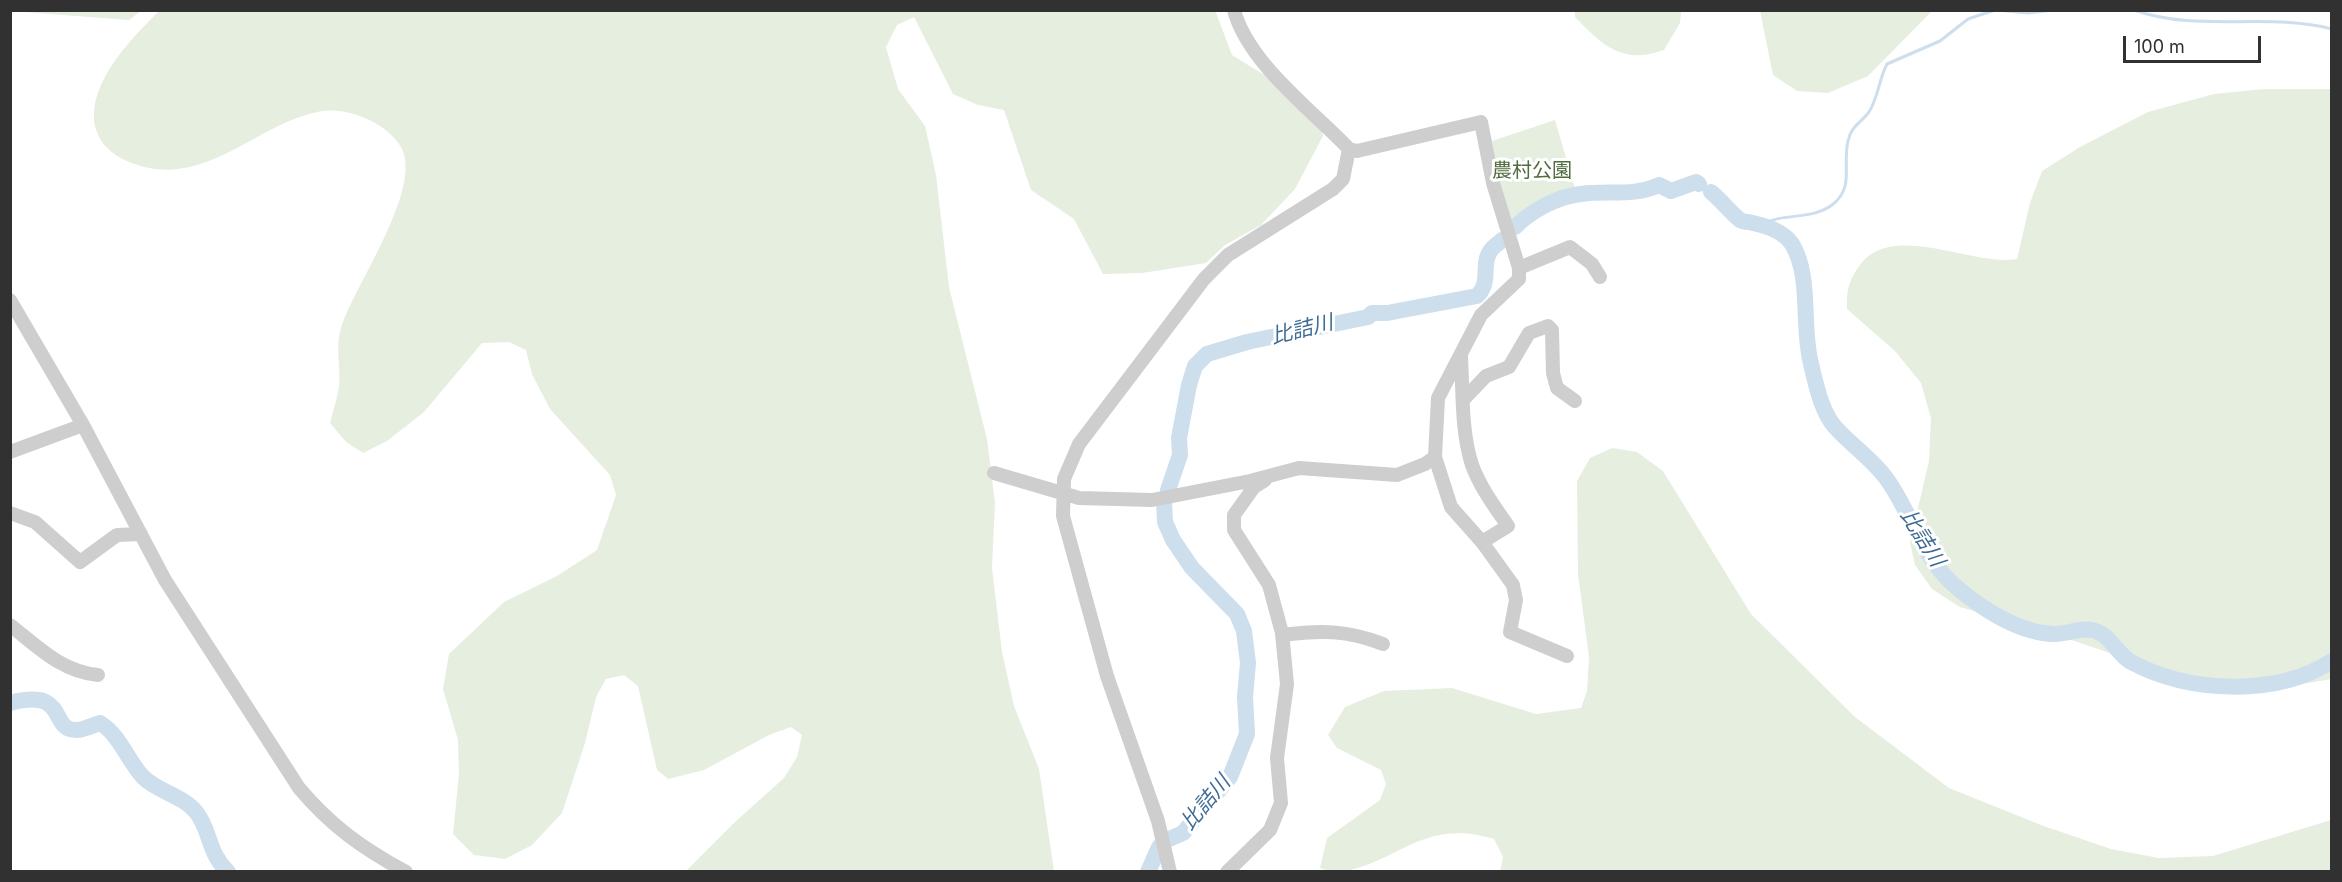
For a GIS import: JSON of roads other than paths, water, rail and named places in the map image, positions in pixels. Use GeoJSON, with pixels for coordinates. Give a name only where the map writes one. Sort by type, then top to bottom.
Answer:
{"type":"FeatureCollection","features":[{"type":"Feature","properties":{"kind":"street"},"geometry":{"type":"LineString","coordinates":[[1234,10],[1251,45],[1284,84],[1348,149],[1357,151],[1481,122],[1492,183],[1519,268],[1519,279],[1497,303],[1481,315],[1438,398],[1435,457],[1451,507],[1482,542],[1513,585],[1516,600],[1510,632],[1567,656]]}},
{"type":"Feature","properties":{"kind":"street"},"geometry":{"type":"LineString","coordinates":[[1170,872],[1158,821],[1104,664],[1063,516],[1064,479],[1079,444],[1204,279],[1228,255],[1333,189],[1342,179],[1348,149]]}},
{"type":"Feature","properties":{"kind":"street"},"geometry":{"type":"LineString","coordinates":[[1519,268],[1570,247],[1592,264],[1600,277]]}},
{"type":"Feature","properties":{"kind":"street"},"geometry":{"type":"LineString","coordinates":[[10,300],[84,425],[165,580],[299,788],[323,817],[353,841],[406,872]]}},
{"type":"Feature","properties":{"kind":"street"},"geometry":{"type":"LineString","coordinates":[[1464,399],[1486,376],[1509,367],[1529,333],[1548,326],[1552,330],[1552,373],[1557,388],[1575,401]]}},
{"type":"Feature","properties":{"kind":"street"},"geometry":{"type":"LineString","coordinates":[[1461,357],[1467,442],[1472,465],[1483,489],[1508,526],[1482,542]]}},
{"type":"Feature","properties":{"kind":"street"},"geometry":{"type":"LineString","coordinates":[[10,452],[84,425]]}},
{"type":"Feature","properties":{"kind":"street"},"geometry":{"type":"LineString","coordinates":[[994,473],[1064,494],[1111,501],[1152,500],[1272,476],[1299,468],[1397,475],[1425,464],[1435,457]]}},
{"type":"Feature","properties":{"kind":"street"},"geometry":{"type":"LineString","coordinates":[[1227,872],[1270,830],[1281,803],[1277,758],[1287,684],[1282,634],[1269,585],[1234,530],[1234,515],[1254,487],[1272,476]]}},
{"type":"Feature","properties":{"kind":"street"},"geometry":{"type":"LineString","coordinates":[[10,513],[35,522],[80,562],[117,535],[141,534]]}},
{"type":"Feature","properties":{"kind":"street"},"geometry":{"type":"LineString","coordinates":[[10,625],[51,658],[79,674],[99,675]]}},
{"type":"Feature","properties":{"kind":"street"},"geometry":{"type":"LineString","coordinates":[[1282,634],[1317,630],[1355,633],[1383,644]]}},
{"type":"Feature","properties":{"kind":"waterway"},"geometry":{"type":"LineString","coordinates":[[1761,225],[1769,221],[1815,213],[1832,205],[1839,198],[1846,183],[1849,136],[1872,107],[1887,64],[1940,41],[1968,19],[1995,10]]}},
{"type":"Feature","properties":{"kind":"waterway"},"geometry":{"type":"LineString","coordinates":[[1997,10],[2028,13],[2053,10]]}},
{"type":"Feature","properties":{"kind":"waterway"},"geometry":{"type":"LineString","coordinates":[[2134,10],[2158,17],[2183,20],[2283,22],[2332,29]]}},
{"type":"Feature","properties":{"kind":"waterway","name":"比詰川"},"geometry":{"type":"LineString","coordinates":[[1515,227],[1545,205],[1572,195],[1640,191],[1659,185],[1671,191],[1696,182],[1699,184]]}},
{"type":"Feature","properties":{"kind":"waterway","name":"比詰川"},"geometry":{"type":"LineString","coordinates":[[1711,192],[1740,220],[1775,230],[1792,244],[1802,271],[1811,364],[1820,397],[1830,421],[1886,478],[1933,561],[1954,585],[1975,602],[2013,624],[2040,633],[2096,631],[2106,637],[2131,662],[2179,680],[2205,685],[2232,687],[2285,681],[2310,673],[2332,661]]}},
{"type":"Feature","properties":{"kind":"waterway","name":"比詰川"},"geometry":{"type":"LineString","coordinates":[[1168,490],[1180,455],[1179,438],[1189,385],[1195,366],[1207,354],[1247,342],[1368,317],[1372,313],[1387,313],[1477,296],[1484,285],[1488,255],[1502,240]]}},
{"type":"Feature","properties":{"kind":"waterway","name":"比詰川"},"geometry":{"type":"LineString","coordinates":[[1164,501],[1165,522],[1173,540],[1192,568],[1237,614],[1244,631],[1248,663],[1245,697],[1247,734],[1230,777],[1183,833],[1167,840]]}},
{"type":"Feature","properties":{"kind":"waterway","name":"比詰川"},"geometry":{"type":"LineString","coordinates":[[10,703],[29,700],[42,701],[50,705],[68,728],[80,730],[100,723],[107,728],[143,777],[184,801],[196,812],[216,857],[228,872]]}},
{"type":"Feature","properties":{"kind":"waterway","name":"比詰川"},"geometry":{"type":"LineString","coordinates":[[1148,872],[1159,847]]}},
{"type":"Feature","properties":{"kind":"park label","name":"農村公園"},"geometry":{"type":"Point","coordinates":[1532,171]}}]}
